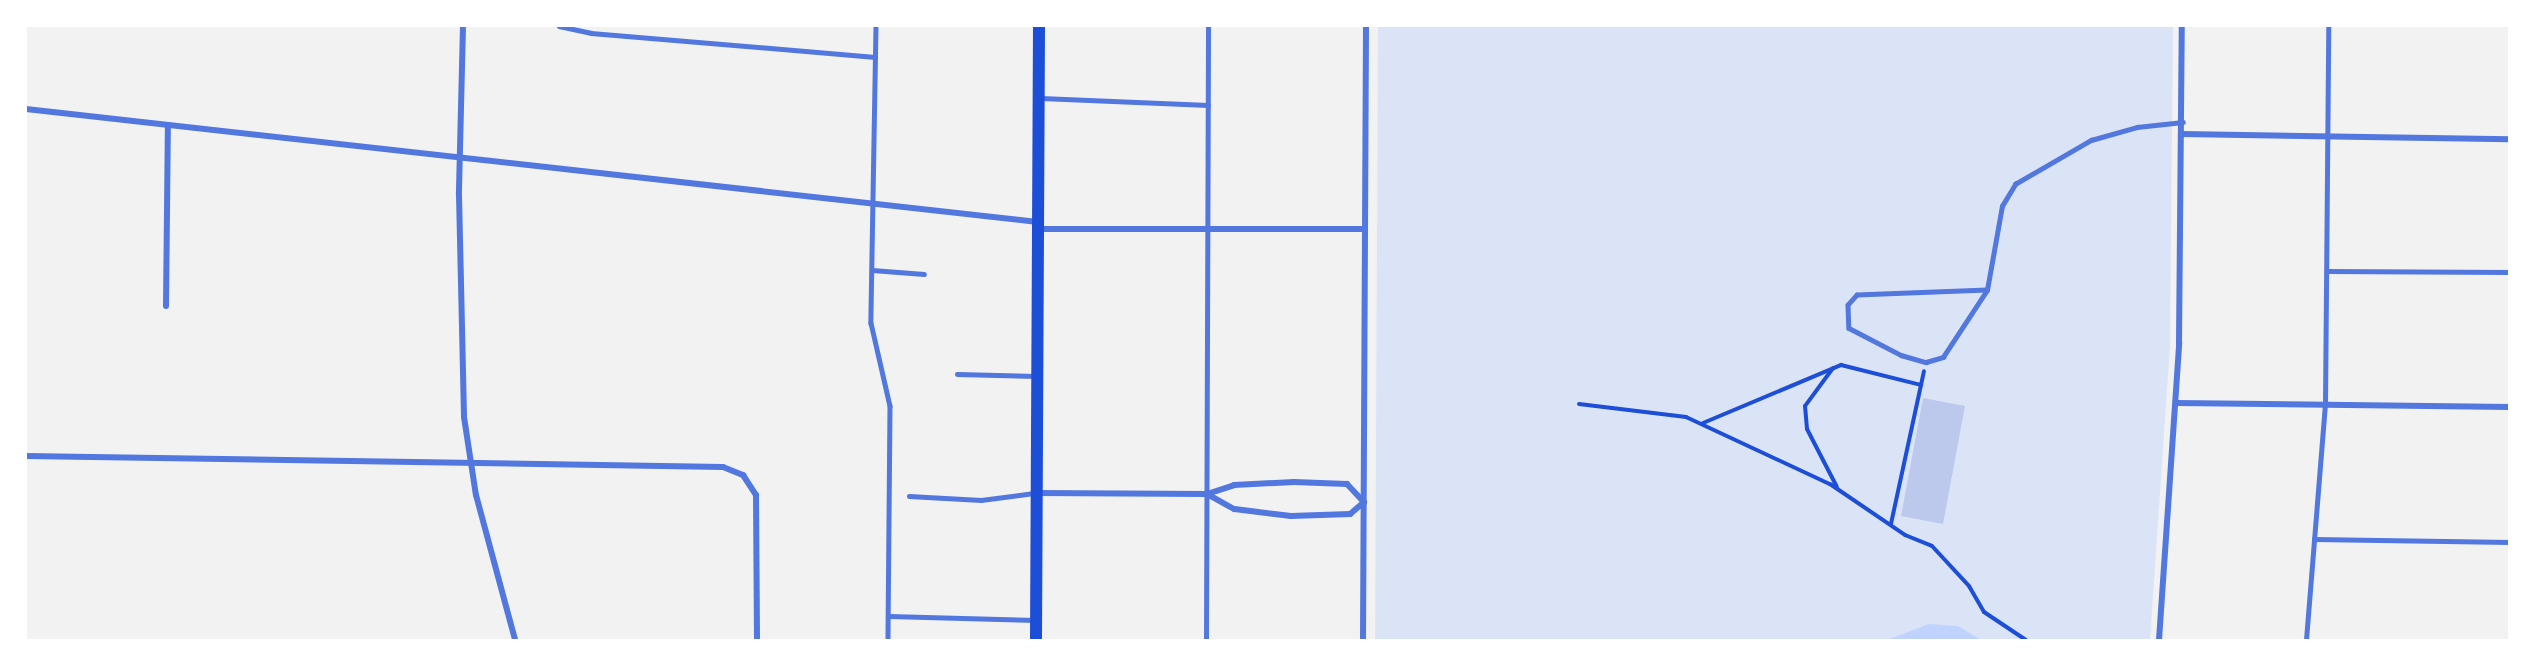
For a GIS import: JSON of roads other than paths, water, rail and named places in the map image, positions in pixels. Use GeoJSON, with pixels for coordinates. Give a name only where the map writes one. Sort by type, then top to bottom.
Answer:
{"type":"FeatureCollection","features":[{"type":"Feature","properties":{"kind":"main road"},"geometry":{"type":"LineString","coordinates":[[1035,640],[1039,26]]}},
{"type":"Feature","properties":{"kind":"street"},"geometry":{"type":"LineString","coordinates":[[464,26],[459,295],[470,462],[514,640]]}},
{"type":"Feature","properties":{"kind":"street"},"geometry":{"type":"LineString","coordinates":[[1363,640],[1366,26]]}},
{"type":"Feature","properties":{"kind":"street"},"geometry":{"type":"LineString","coordinates":[[2158,640],[2176,403],[2183,122],[2182,26]]}},
{"type":"Feature","properties":{"kind":"street"},"geometry":{"type":"LineString","coordinates":[[26,109],[1038,226],[1364,229]]}},
{"type":"Feature","properties":{"kind":"street"},"geometry":{"type":"LineString","coordinates":[[166,306],[168,126]]}},
{"type":"Feature","properties":{"kind":"street"},"geometry":{"type":"LineString","coordinates":[[2182,134],[2510,139]]}},
{"type":"Feature","properties":{"kind":"street"},"geometry":{"type":"LineString","coordinates":[[2176,403],[2510,406]]}},
{"type":"Feature","properties":{"kind":"street"},"geometry":{"type":"LineString","coordinates":[[26,456],[723,467],[751,484],[757,507],[757,640]]}},
{"type":"Feature","properties":{"kind":"street"},"geometry":{"type":"LineString","coordinates":[[1037,493],[1207,494],[1234,485],[1347,484],[1364,502]]}},
{"type":"Feature","properties":{"kind":"street"},"geometry":{"type":"LineString","coordinates":[[1207,494],[1234,509],[1291,516],[1350,514],[1364,502]]}},
{"type":"Feature","properties":{"kind":"lane"},"geometry":{"type":"LineString","coordinates":[[560,26],[591,33],[875,57]]}},
{"type":"Feature","properties":{"kind":"lane"},"geometry":{"type":"LineString","coordinates":[[876,26],[871,323],[890,406],[888,640]]}},
{"type":"Feature","properties":{"kind":"lane"},"geometry":{"type":"LineString","coordinates":[[1206,640],[1208,26]]}},
{"type":"Feature","properties":{"kind":"lane"},"geometry":{"type":"LineString","coordinates":[[2306,640],[2325,404],[2330,136],[2328,26]]}},
{"type":"Feature","properties":{"kind":"lane"},"geometry":{"type":"LineString","coordinates":[[1038,98],[1208,105]]}},
{"type":"Feature","properties":{"kind":"lane"},"geometry":{"type":"LineString","coordinates":[[1988,290],[1857,296],[1848,304],[1849,328],[1901,355],[1926,362],[1943,357],[1988,290],[2002,206],[2015,184],[2091,140],[2137,126],[2183,122]]}},
{"type":"Feature","properties":{"kind":"lane"},"geometry":{"type":"LineString","coordinates":[[872,270],[924,274]]}},
{"type":"Feature","properties":{"kind":"lane"},"geometry":{"type":"LineString","coordinates":[[2327,271],[2510,272]]}},
{"type":"Feature","properties":{"kind":"lane"},"geometry":{"type":"LineString","coordinates":[[957,374],[1037,376]]}},
{"type":"Feature","properties":{"kind":"lane"},"geometry":{"type":"LineString","coordinates":[[909,496],[981,500],[1037,493]]}},
{"type":"Feature","properties":{"kind":"lane"},"geometry":{"type":"LineString","coordinates":[[2314,539],[2510,542]]}},
{"type":"Feature","properties":{"kind":"lane"},"geometry":{"type":"LineString","coordinates":[[889,616],[1036,620]]}},
{"type":"Feature","properties":{"kind":"water"},"geometry":{"type":"Polygon","coordinates":[[[1929,624],[1958,626],[1981,640],[1887,640],[1929,624]]]}}]}
